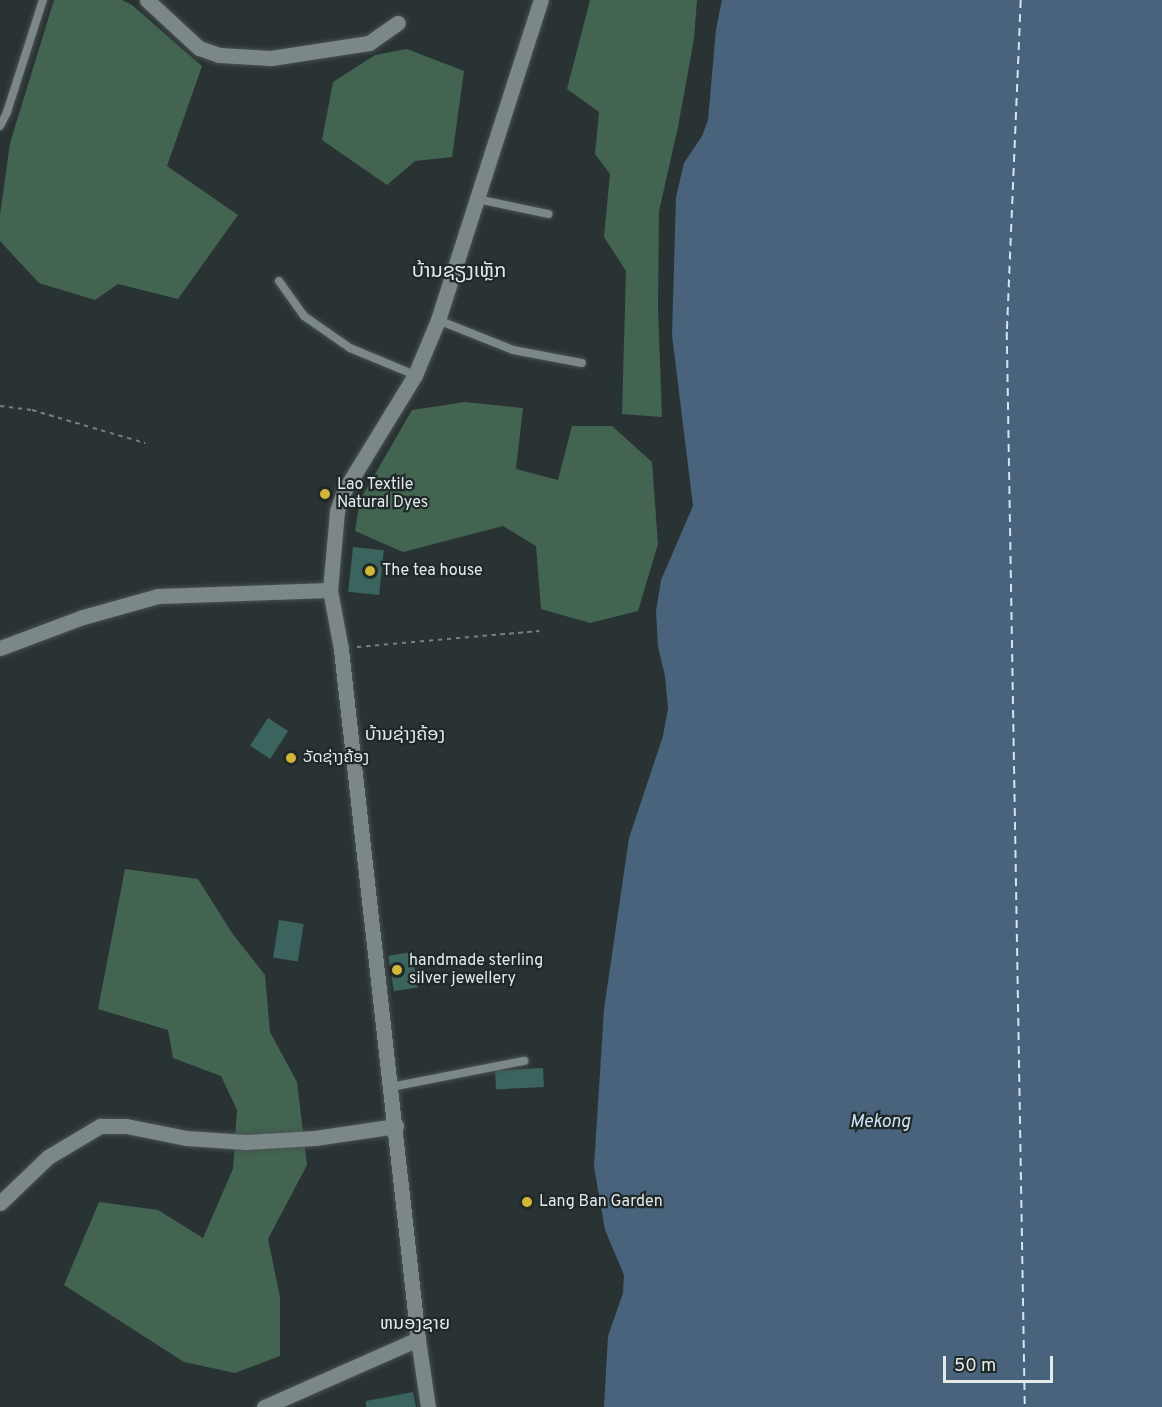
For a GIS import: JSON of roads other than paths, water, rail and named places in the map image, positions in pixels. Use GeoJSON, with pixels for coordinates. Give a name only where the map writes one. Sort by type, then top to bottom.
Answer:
{"type":"FeatureCollection","features":[{"type":"Feature","properties":{"kind":"street"},"geometry":{"type":"LineString","coordinates":[[147,0],[199,48],[219,55],[271,58],[369,43],[398,23]]}},
{"type":"Feature","properties":{"kind":"street"},"geometry":{"type":"LineString","coordinates":[[428,1407],[418,1339],[396,1126],[340,649],[330,590],[337,511],[344,491],[415,375],[438,320],[541,0]]}},
{"type":"Feature","properties":{"kind":"street"},"geometry":{"type":"LineString","coordinates":[[0,648],[83,617],[158,596],[330,590]]}},
{"type":"Feature","properties":{"kind":"street"},"geometry":{"type":"LineString","coordinates":[[0,1203],[48,1157],[100,1126],[126,1126],[186,1138],[246,1142],[315,1138],[396,1126]]}},
{"type":"Feature","properties":{"kind":"street"},"geometry":{"type":"LineString","coordinates":[[264,1407],[418,1339]]}},
{"type":"Feature","properties":{"kind":"lane"},"geometry":{"type":"LineString","coordinates":[[0,126],[8,112],[43,0]]}},
{"type":"Feature","properties":{"kind":"lane"},"geometry":{"type":"LineString","coordinates":[[477,199],[548,214]]}},
{"type":"Feature","properties":{"kind":"lane"},"geometry":{"type":"LineString","coordinates":[[279,281],[304,316],[350,348],[415,375]]}},
{"type":"Feature","properties":{"kind":"lane"},"geometry":{"type":"LineString","coordinates":[[438,320],[513,350],[582,363]]}},
{"type":"Feature","properties":{"kind":"lane"},"geometry":{"type":"LineString","coordinates":[[391,1087],[524,1061]]}},
{"type":"Feature","properties":{"kind":"water","name":"Mekong"},"geometry":{"type":"Polygon","coordinates":[[[722,0],[1162,0],[1162,1407],[604,1407],[608,1336],[623,1293],[624,1275],[605,1230],[594,1167],[604,1009],[629,838],[663,736],[668,708],[665,676],[658,647],[656,611],[661,580],[693,506],[672,335],[676,197],[684,163],[702,136],[708,120],[716,29],[722,0]]]}},
{"type":"Feature","properties":{"kind":"place","name":"Lao Textile Natural Dyes"},"geometry":{"type":"Point","coordinates":[325,494]}},
{"type":"Feature","properties":{"kind":"place","name":"The tea house"},"geometry":{"type":"Point","coordinates":[370,571]}},
{"type":"Feature","properties":{"kind":"place","name":"ວັດຊ່າງຄ້ອງ"},"geometry":{"type":"Point","coordinates":[291,758]}},
{"type":"Feature","properties":{"kind":"place","name":"handmade sterling silver jewellery"},"geometry":{"type":"Point","coordinates":[397,970]}},
{"type":"Feature","properties":{"kind":"place","name":"Lang Ban Garden"},"geometry":{"type":"Point","coordinates":[527,1202]}},
{"type":"Feature","properties":{"kind":"district","name":"ບ້ານຊຽງເຫຼັກ"},"geometry":{"type":"Point","coordinates":[459,272]}},
{"type":"Feature","properties":{"kind":"district","name":"ບ້ານຊ່າງຄ້ອງ"},"geometry":{"type":"Point","coordinates":[405,736]}},
{"type":"Feature","properties":{"kind":"district","name":"ຫນອງຊາຍ"},"geometry":{"type":"Point","coordinates":[415,1325]}}]}
